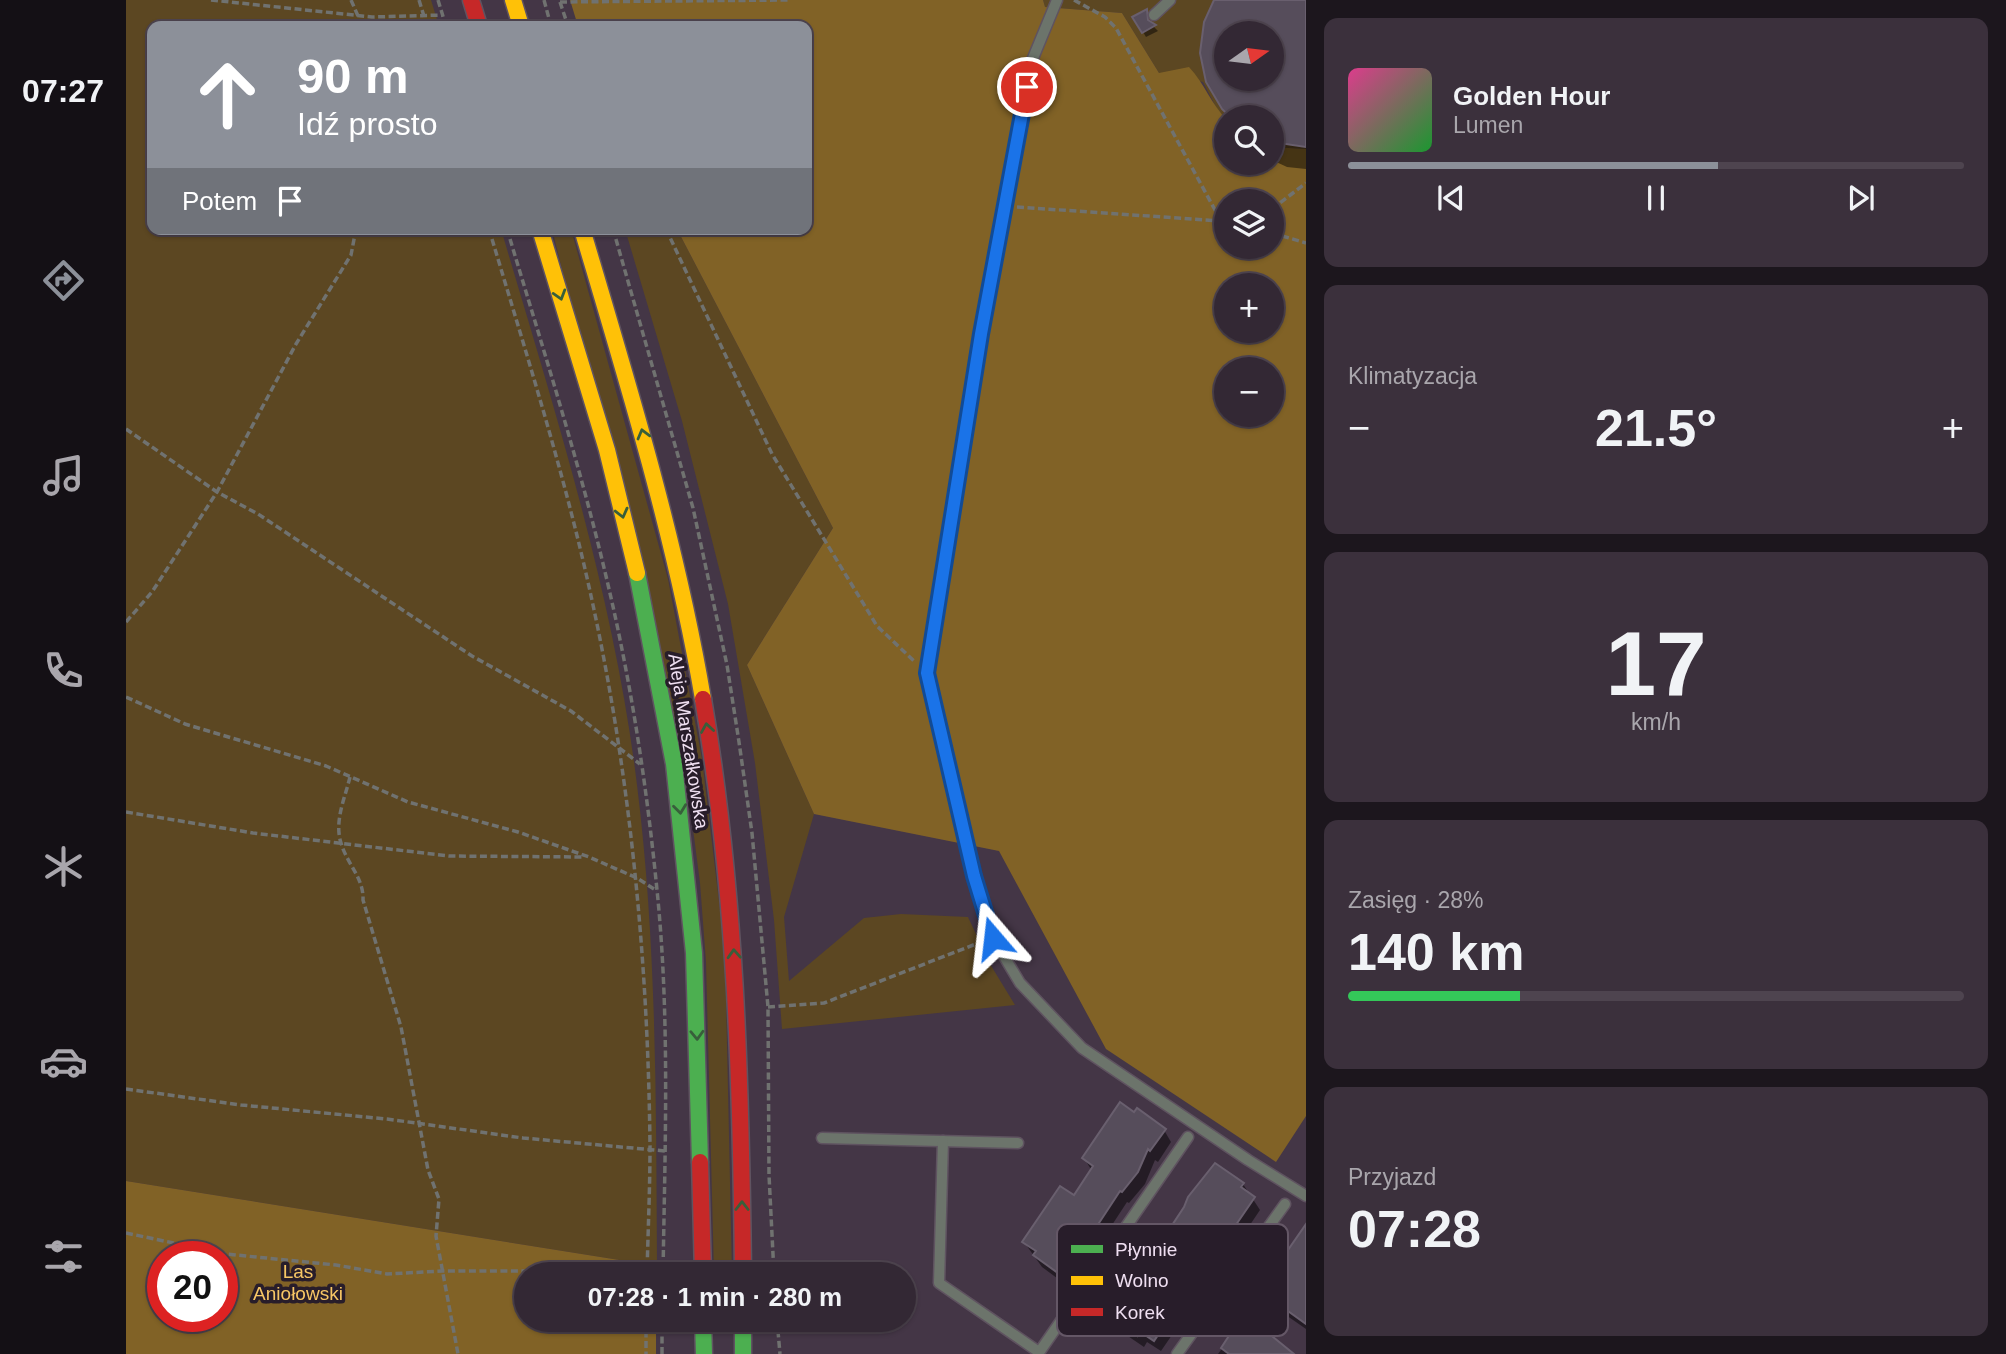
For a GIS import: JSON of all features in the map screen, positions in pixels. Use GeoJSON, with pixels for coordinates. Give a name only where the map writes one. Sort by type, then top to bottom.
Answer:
{"type":"FeatureCollection","features":[{"type":"Feature","properties":{"kind":"main road"},"geometry":{"type":"LineString","coordinates":[[471,0],[477,21]]}},
{"type":"Feature","properties":{"kind":"main road"},"geometry":{"type":"LineString","coordinates":[[513,0],[519,21]]}},
{"type":"Feature","properties":{"kind":"main road","name":"Aleja Marszałkowska"},"geometry":{"type":"LineString","coordinates":[[542,235],[607,450],[645,604],[674,764],[687,866],[694,953],[703,1262]]}},
{"type":"Feature","properties":{"kind":"main road","name":"Aleja Marszałkowska"},"geometry":{"type":"LineString","coordinates":[[584,235],[643,435],[675,559],[700,682],[724,843],[734,950],[743,1262]]}},
{"type":"Feature","properties":{"kind":"main road"},"geometry":{"type":"LineString","coordinates":[[704,1332],[704,1354]]}},
{"type":"Feature","properties":{"kind":"main road"},"geometry":{"type":"LineString","coordinates":[[743,1332],[743,1354]]}},
{"type":"Feature","properties":{"kind":"lane"},"geometry":{"type":"LineString","coordinates":[[1057,0],[1031,63],[981,334],[927,673],[971,863],[993,938],[1020,983],[1082,1048],[1306,1196]]}},
{"type":"Feature","properties":{"kind":"lane"},"geometry":{"type":"LineString","coordinates":[[1154,15],[1170,0]]}},
{"type":"Feature","properties":{"kind":"lane"},"geometry":{"type":"LineString","coordinates":[[1128,1224],[1188,1137]]}},
{"type":"Feature","properties":{"kind":"lane"},"geometry":{"type":"LineString","coordinates":[[822,1138],[1018,1143]]}},
{"type":"Feature","properties":{"kind":"lane"},"geometry":{"type":"LineString","coordinates":[[943,1141],[939,1283],[1038,1353],[1057,1326]]}},
{"type":"Feature","properties":{"kind":"lane"},"geometry":{"type":"LineString","coordinates":[[1270,1224],[1284,1204]]}},
{"type":"Feature","properties":{"kind":"lane"},"geometry":{"type":"LineString","coordinates":[[1177,1354],[1190,1336]]}},
{"type":"Feature","properties":{"kind":"path"},"geometry":{"type":"LineString","coordinates":[[211,0],[372,18],[442,15]]}},
{"type":"Feature","properties":{"kind":"path"},"geometry":{"type":"LineString","coordinates":[[351,0],[358,16]]}},
{"type":"Feature","properties":{"kind":"path"},"geometry":{"type":"LineString","coordinates":[[419,0],[426,21]]}},
{"type":"Feature","properties":{"kind":"path"},"geometry":{"type":"LineString","coordinates":[[438,0],[444,21]]}},
{"type":"Feature","properties":{"kind":"path"},"geometry":{"type":"LineString","coordinates":[[544,0],[550,21]]}},
{"type":"Feature","properties":{"kind":"path"},"geometry":{"type":"LineString","coordinates":[[566,21],[560,1],[789,0]]}},
{"type":"Feature","properties":{"kind":"path"},"geometry":{"type":"LineString","coordinates":[[1074,0],[1105,17],[1116,28],[1214,207]]}},
{"type":"Feature","properties":{"kind":"path"},"geometry":{"type":"LineString","coordinates":[[1284,200],[1306,183]]}},
{"type":"Feature","properties":{"kind":"path"},"geometry":{"type":"LineString","coordinates":[[1005,206],[1214,220]]}},
{"type":"Feature","properties":{"kind":"path"},"geometry":{"type":"LineString","coordinates":[[126,622],[152,592],[217,492],[296,344],[351,255],[355,235]]}},
{"type":"Feature","properties":{"kind":"path"},"geometry":{"type":"LineString","coordinates":[[491,235],[570,507],[593,605],[619,747],[636,878],[648,1036],[650,1149],[647,1262]]}},
{"type":"Feature","properties":{"kind":"path"},"geometry":{"type":"LineString","coordinates":[[509,235],[573,449],[609,589],[641,765],[657,891],[665,1016],[663,1262]]}},
{"type":"Feature","properties":{"kind":"path"},"geometry":{"type":"LineString","coordinates":[[669,235],[772,454],[877,626],[927,673]]}},
{"type":"Feature","properties":{"kind":"path"},"geometry":{"type":"LineString","coordinates":[[1284,237],[1306,243]]}},
{"type":"Feature","properties":{"kind":"path"},"geometry":{"type":"LineString","coordinates":[[126,429],[217,492],[258,514],[472,656],[571,711],[641,765]]}},
{"type":"Feature","properties":{"kind":"path"},"geometry":{"type":"LineString","coordinates":[[126,697],[185,724],[326,766],[408,802],[518,832],[589,858],[636,878],[657,891]]}},
{"type":"Feature","properties":{"kind":"path"},"geometry":{"type":"LineString","coordinates":[[350,777],[338,823],[341,843],[363,888],[363,900],[401,1027],[428,1170],[439,1199],[436,1236],[458,1354]]}},
{"type":"Feature","properties":{"kind":"path"},"geometry":{"type":"LineString","coordinates":[[126,812],[253,833],[449,856],[589,858]]}},
{"type":"Feature","properties":{"kind":"path"},"geometry":{"type":"LineString","coordinates":[[768,1007],[824,1003],[993,938]]}},
{"type":"Feature","properties":{"kind":"path"},"geometry":{"type":"LineString","coordinates":[[126,1089],[523,1138],[665,1151]]}},
{"type":"Feature","properties":{"kind":"path"},"geometry":{"type":"LineString","coordinates":[[126,1233],[226,1254],[336,1265],[387,1275],[442,1271],[514,1271]]}},
{"type":"Feature","properties":{"kind":"path"},"geometry":{"type":"LineString","coordinates":[[646,1332],[646,1354]]}},
{"type":"Feature","properties":{"kind":"path"},"geometry":{"type":"LineString","coordinates":[[662,1332],[662,1354]]}},
{"type":"Feature","properties":{"kind":"path"},"geometry":{"type":"LineString","coordinates":[[778,1332],[780,1354]]}},
{"type":"Feature","properties":{"kind":"shaded area"},"geometry":{"type":"Polygon","coordinates":[[[126,0],[431,0],[437,21],[147,21],[147,235],[503,235],[581,504],[614,644],[637,785],[652,965],[657,1262],[632,1262],[126,1181],[126,0]]]}},
{"type":"Feature","properties":{"kind":"shaded area"},"geometry":{"type":"Polygon","coordinates":[[[1043,0],[1306,0],[1306,149],[1284,148],[1284,105],[1215,105],[1203,82],[1159,73],[1122,13],[1045,7],[1043,0]]]}},
{"type":"Feature","properties":{"kind":"shaded area"},"geometry":{"type":"Polygon","coordinates":[[[553,235],[573,235],[668,579],[702,759],[725,952],[732,1262],[714,1262],[706,962],[700,883],[684,759],[553,235]]]}},
{"type":"Feature","properties":{"kind":"shaded area"},"geometry":{"type":"Polygon","coordinates":[[[627,235],[680,235],[833,528],[747,665],[814,814],[784,917],[789,981],[864,918],[901,914],[968,917],[990,964],[1015,1005],[782,1029],[774,920],[755,763],[728,604],[682,421],[627,235]]]}},
{"type":"Feature","properties":{"kind":"green space"},"geometry":{"type":"Polygon","coordinates":[[[570,0],[1043,0],[1045,7],[1122,13],[1159,73],[1189,67],[1216,105],[1214,175],[1284,175],[1284,148],[1306,149],[1306,1116],[1276,1162],[1106,1049],[999,851],[814,814],[747,665],[833,528],[680,235],[812,235],[812,21],[576,21],[570,0]]]}},
{"type":"Feature","properties":{"kind":"green space","name":"Las Aniołowski"},"geometry":{"type":"Polygon","coordinates":[[[126,1181],[632,1262],[514,1262],[514,1332],[656,1332],[656,1354],[126,1354],[126,1181]]]}},
{"type":"Feature","properties":{"kind":"building"},"geometry":{"type":"Polygon","coordinates":[[[1214,0],[1306,0],[1306,147],[1284,144],[1284,105],[1220,105],[1206,82],[1200,53],[1204,22],[1214,0]]]}},
{"type":"Feature","properties":{"kind":"building"},"geometry":{"type":"Polygon","coordinates":[[[1147,9],[1148,20],[1156,25],[1142,33],[1132,17],[1147,9]]]}},
{"type":"Feature","properties":{"kind":"building"},"geometry":{"type":"Polygon","coordinates":[[[1120,1102],[1134,1112],[1137,1108],[1166,1129],[1150,1151],[1148,1149],[1138,1172],[1122,1192],[1120,1191],[1098,1224],[1057,1224],[1057,1272],[1033,1255],[1036,1251],[1022,1242],[1060,1186],[1074,1195],[1093,1166],[1082,1158],[1120,1102]]]}},
{"type":"Feature","properties":{"kind":"building"},"geometry":{"type":"Polygon","coordinates":[[[1215,1163],[1244,1183],[1241,1187],[1255,1197],[1237,1224],[1173,1224],[1188,1197],[1215,1163]]]}},
{"type":"Feature","properties":{"kind":"building"},"geometry":{"type":"Polygon","coordinates":[[[1306,1224],[1306,1324],[1288,1311],[1288,1250],[1306,1224]]]}},
{"type":"Feature","properties":{"kind":"building"},"geometry":{"type":"Polygon","coordinates":[[[1229,1336],[1272,1336],[1294,1354],[1229,1354],[1221,1348],[1229,1336]]]}},
{"type":"Feature","properties":{"kind":"traffic: fast"},"geometry":{"type":"LineString","coordinates":[[637,573],[674,764],[694,953],[700,1162]]}},
{"type":"Feature","properties":{"kind":"traffic: fast"},"geometry":{"type":"LineString","coordinates":[[703,1332],[704,1354]]}},
{"type":"Feature","properties":{"kind":"traffic: fast"},"geometry":{"type":"LineString","coordinates":[[743,1332],[743,1354]]}},
{"type":"Feature","properties":{"kind":"traffic: slow"},"geometry":{"type":"LineString","coordinates":[[513,0],[519,21]]}},
{"type":"Feature","properties":{"kind":"traffic: slow"},"geometry":{"type":"LineString","coordinates":[[542,235],[607,450],[637,573]]}},
{"type":"Feature","properties":{"kind":"traffic: slow"},"geometry":{"type":"LineString","coordinates":[[584,235],[665,521],[703,699]]}},
{"type":"Feature","properties":{"kind":"traffic: jam"},"geometry":{"type":"LineString","coordinates":[[471,0],[477,21]]}},
{"type":"Feature","properties":{"kind":"traffic: jam"},"geometry":{"type":"LineString","coordinates":[[703,699],[730,914],[741,1130],[743,1262]]}},
{"type":"Feature","properties":{"kind":"traffic: jam"},"geometry":{"type":"LineString","coordinates":[[700,1162],[703,1262]]}},
{"type":"Feature","properties":{"kind":"route"},"geometry":{"type":"LineString","coordinates":[[993,938],[974,876],[927,673],[981,334],[1027,87]]}}]}
